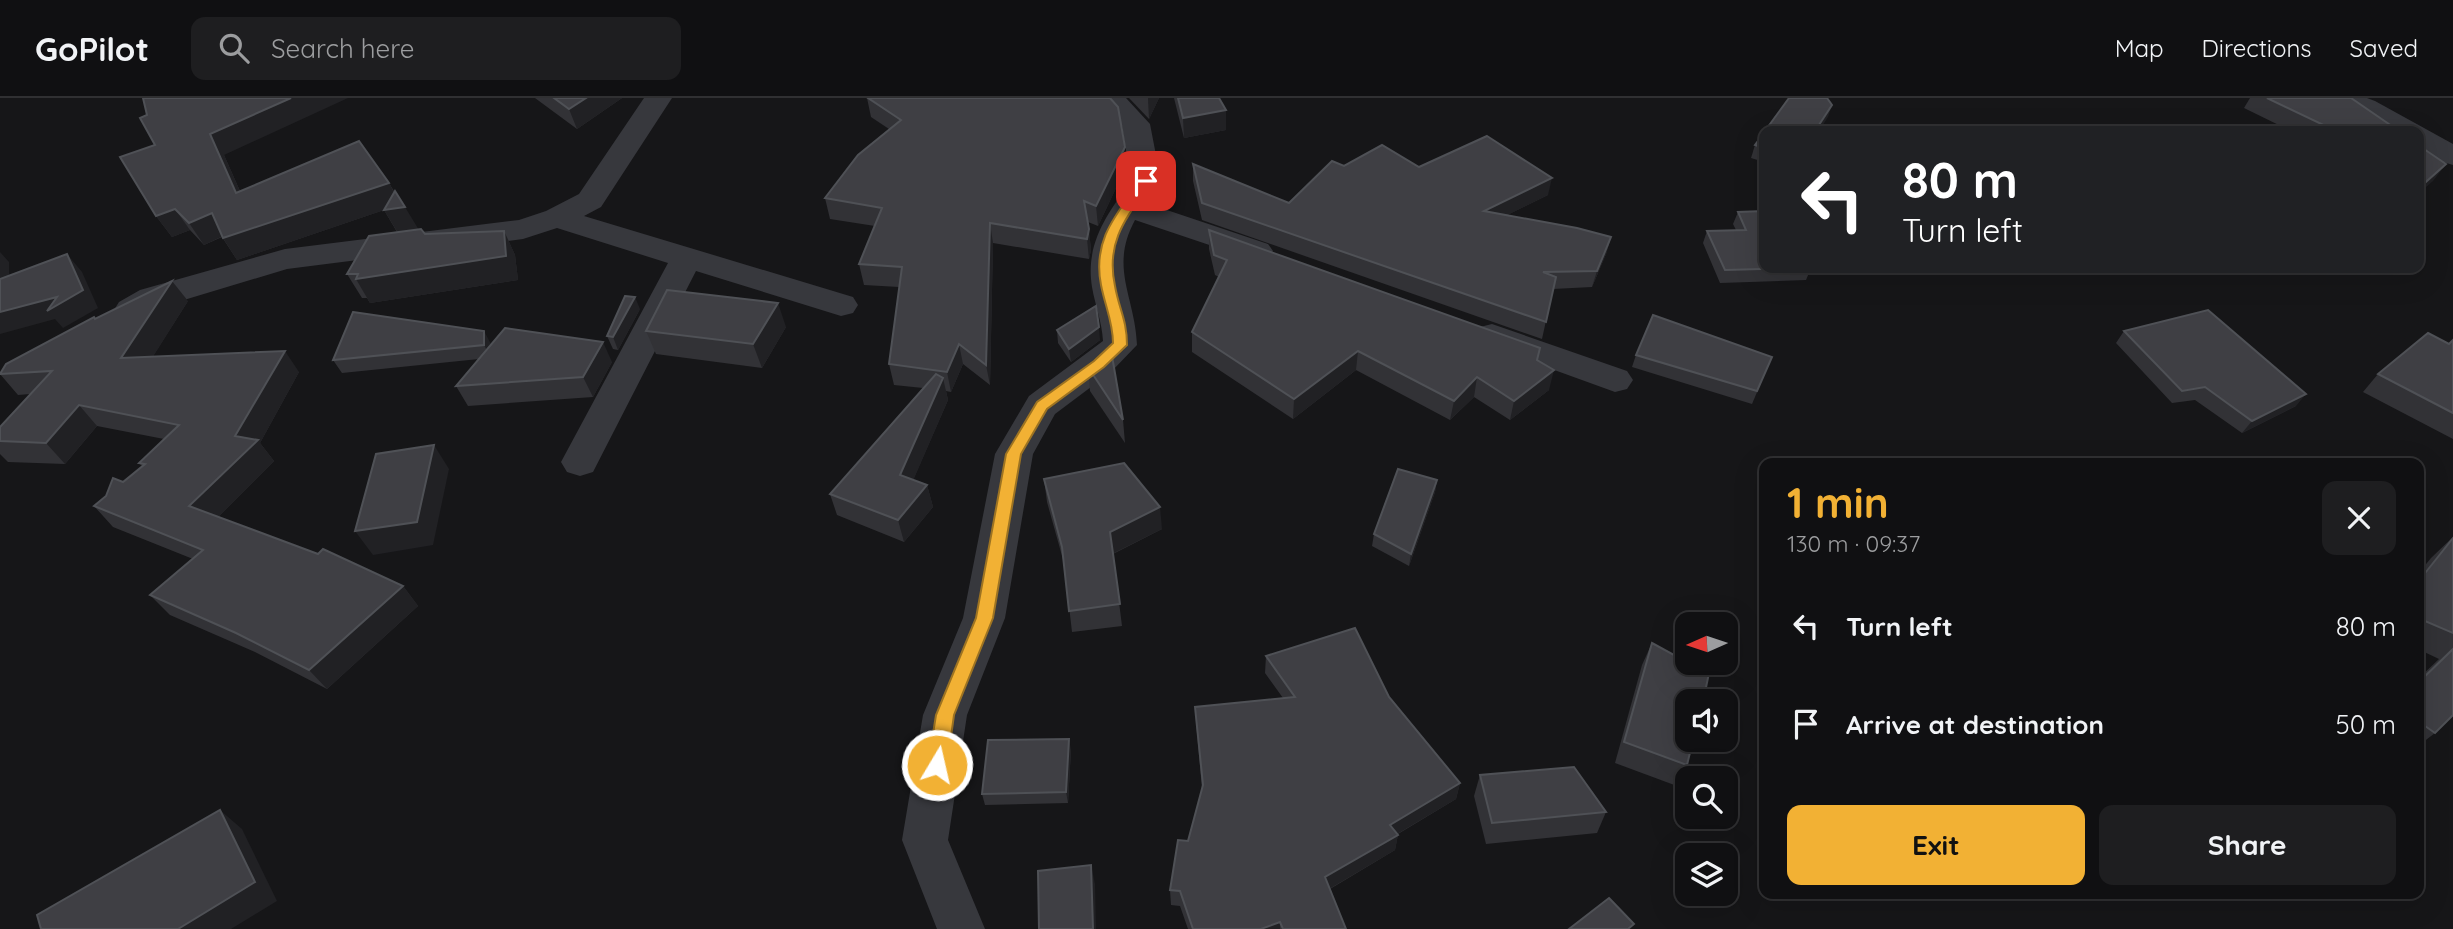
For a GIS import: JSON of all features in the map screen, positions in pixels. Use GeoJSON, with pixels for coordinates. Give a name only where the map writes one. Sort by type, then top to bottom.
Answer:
{"type":"FeatureCollection","features":[{"type":"Feature","properties":{"kind":"street"},"geometry":{"type":"LineString","coordinates":[[106,323],[152,298],[285,259],[523,229],[557,218],[590,200],[657,98]]}},
{"type":"Feature","properties":{"kind":"street"},"geometry":{"type":"LineString","coordinates":[[961,929],[925,840],[945,715],[984,618],[1014,454],[1042,405],[1099,364],[1120,345],[1120,324],[1108,286],[1105,257],[1111,233],[1146,181],[1136,124],[1110,98]]}},
{"type":"Feature","properties":{"kind":"street"},"geometry":{"type":"LineString","coordinates":[[2340,98],[2365,107],[2402,126]]}},
{"type":"Feature","properties":{"kind":"street"},"geometry":{"type":"LineString","coordinates":[[1129,207],[1291,263]]}},
{"type":"Feature","properties":{"kind":"street"},"geometry":{"type":"LineString","coordinates":[[557,218],[841,305]]}},
{"type":"Feature","properties":{"kind":"street"},"geometry":{"type":"LineString","coordinates":[[580,462],[687,258]]}},
{"type":"Feature","properties":{"kind":"street"},"geometry":{"type":"LineString","coordinates":[[1459,323],[1615,380]]}},
{"type":"Feature","properties":{"kind":"building"},"geometry":{"type":"Polygon","coordinates":[[[143,98],[291,98],[210,134],[236,193],[359,141],[389,183],[223,238],[212,213],[189,223],[175,209],[156,216],[120,157],[155,145],[140,118],[147,115],[143,98]]]}},
{"type":"Feature","properties":{"kind":"building"},"geometry":{"type":"Polygon","coordinates":[[[554,98],[586,98],[569,109],[554,98]]]}},
{"type":"Feature","properties":{"kind":"building"},"geometry":{"type":"Polygon","coordinates":[[[868,98],[1110,98],[1118,107],[1125,147],[1096,206],[1084,201],[1089,229],[1087,239],[990,223],[986,365],[959,344],[947,372],[889,364],[902,267],[859,264],[882,208],[825,198],[858,155],[901,120],[868,98]]]}},
{"type":"Feature","properties":{"kind":"building"},"geometry":{"type":"Polygon","coordinates":[[[1178,98],[1219,98],[1226,110],[1183,118],[1178,98]]]}},
{"type":"Feature","properties":{"kind":"building"},"geometry":{"type":"Polygon","coordinates":[[[1789,98],[1827,98],[1832,105],[1818,126],[1769,126],[1789,98]]]}},
{"type":"Feature","properties":{"kind":"building"},"geometry":{"type":"Polygon","coordinates":[[[2267,98],[2351,98],[2392,126],[2326,126],[2267,98]]]}},
{"type":"Feature","properties":{"kind":"building"},"geometry":{"type":"Polygon","coordinates":[[[1487,136],[1552,178],[1484,211],[1611,237],[1597,271],[1543,272],[1556,277],[1546,322],[1202,203],[1193,164],[1289,203],[1332,161],[1344,166],[1382,145],[1419,167],[1487,136]]]}},
{"type":"Feature","properties":{"kind":"building"},"geometry":{"type":"Polygon","coordinates":[[[2424,149],[2446,164],[2424,184],[2424,149]]]}},
{"type":"Feature","properties":{"kind":"building"},"geometry":{"type":"Polygon","coordinates":[[[395,191],[405,207],[384,210],[395,191]]]}},
{"type":"Feature","properties":{"kind":"building"},"geometry":{"type":"Polygon","coordinates":[[[1759,211],[1759,269],[1725,270],[1707,231],[1746,230],[1738,212],[1759,211]]]}},
{"type":"Feature","properties":{"kind":"building"},"geometry":{"type":"Polygon","coordinates":[[[421,229],[425,234],[504,231],[506,256],[356,279],[358,274],[347,274],[369,236],[421,229]]]}},
{"type":"Feature","properties":{"kind":"building"},"geometry":{"type":"Polygon","coordinates":[[[1209,230],[1540,348],[1537,360],[1554,370],[1514,401],[1477,377],[1454,401],[1358,351],[1294,399],[1192,332],[1227,260],[1214,255],[1209,230]]]}},
{"type":"Feature","properties":{"kind":"building"},"geometry":{"type":"Polygon","coordinates":[[[67,254],[83,290],[47,311],[57,297],[0,312],[0,279],[67,254]]]}},
{"type":"Feature","properties":{"kind":"building"},"geometry":{"type":"Polygon","coordinates":[[[172,281],[121,358],[285,351],[235,436],[258,440],[189,506],[318,554],[323,549],[403,586],[309,670],[236,633],[150,595],[203,550],[94,506],[106,496],[113,478],[123,482],[145,464],[139,463],[179,425],[79,405],[46,443],[0,441],[0,427],[52,371],[0,374],[6,364],[94,317],[95,319],[172,281]]]}},
{"type":"Feature","properties":{"kind":"building"},"geometry":{"type":"Polygon","coordinates":[[[667,290],[778,303],[753,344],[646,331],[667,290]]]}},
{"type":"Feature","properties":{"kind":"building"},"geometry":{"type":"Polygon","coordinates":[[[625,296],[635,297],[613,337],[607,336],[625,296]]]}},
{"type":"Feature","properties":{"kind":"building"},"geometry":{"type":"Polygon","coordinates":[[[1096,306],[1099,327],[1069,349],[1057,330],[1096,306]]]}},
{"type":"Feature","properties":{"kind":"building"},"geometry":{"type":"Polygon","coordinates":[[[2208,310],[2306,394],[2252,421],[2205,387],[2182,391],[2124,331],[2208,310]]]}},
{"type":"Feature","properties":{"kind":"building"},"geometry":{"type":"Polygon","coordinates":[[[353,312],[484,331],[484,345],[333,360],[353,312]]]}},
{"type":"Feature","properties":{"kind":"building"},"geometry":{"type":"Polygon","coordinates":[[[1653,315],[1772,357],[1757,391],[1636,355],[1653,315]]]}},
{"type":"Feature","properties":{"kind":"building"},"geometry":{"type":"Polygon","coordinates":[[[505,328],[603,342],[583,377],[456,386],[505,328]]]}},
{"type":"Feature","properties":{"kind":"building"},"geometry":{"type":"Polygon","coordinates":[[[2428,333],[2449,344],[2453,340],[2453,413],[2378,374],[2428,333]]]}},
{"type":"Feature","properties":{"kind":"building"},"geometry":{"type":"Polygon","coordinates":[[[1111,350],[1123,420],[1088,367],[1111,350]]]}},
{"type":"Feature","properties":{"kind":"building"},"geometry":{"type":"Polygon","coordinates":[[[936,374],[943,378],[900,475],[927,485],[898,520],[830,494],[936,374]]]}},
{"type":"Feature","properties":{"kind":"building"},"geometry":{"type":"Polygon","coordinates":[[[434,445],[417,522],[355,531],[376,454],[434,445]]]}},
{"type":"Feature","properties":{"kind":"building"},"geometry":{"type":"Polygon","coordinates":[[[1124,463],[1160,507],[1110,532],[1120,604],[1069,611],[1062,547],[1044,479],[1124,463]]]}},
{"type":"Feature","properties":{"kind":"building"},"geometry":{"type":"Polygon","coordinates":[[[1398,469],[1437,480],[1411,554],[1374,534],[1398,469]]]}},
{"type":"Feature","properties":{"kind":"building"},"geometry":{"type":"Polygon","coordinates":[[[2453,538],[2453,633],[2424,621],[2424,574],[2453,538]]]}},
{"type":"Feature","properties":{"kind":"building"},"geometry":{"type":"Polygon","coordinates":[[[1355,628],[1389,697],[1460,783],[1390,825],[1398,835],[1325,877],[1346,929],[1283,929],[1280,922],[1261,929],[1193,929],[1180,891],[1170,890],[1178,840],[1188,841],[1203,785],[1195,707],[1295,697],[1266,656],[1355,628]]]}},
{"type":"Feature","properties":{"kind":"building"},"geometry":{"type":"Polygon","coordinates":[[[1652,643],[1675,655],[1675,676],[1708,676],[1706,689],[1675,689],[1675,752],[1690,752],[1687,765],[1624,742],[1652,643]]]}},
{"type":"Feature","properties":{"kind":"building"},"geometry":{"type":"Polygon","coordinates":[[[2453,649],[2453,715],[2435,733],[2424,725],[2424,677],[2453,649]]]}},
{"type":"Feature","properties":{"kind":"building"},"geometry":{"type":"Polygon","coordinates":[[[1069,739],[1066,792],[982,794],[988,740],[1069,739]]]}},
{"type":"Feature","properties":{"kind":"building"},"geometry":{"type":"Polygon","coordinates":[[[1574,767],[1606,812],[1492,823],[1480,775],[1574,767]]]}},
{"type":"Feature","properties":{"kind":"building"},"geometry":{"type":"Polygon","coordinates":[[[220,810],[255,882],[178,929],[41,929],[37,915],[220,810]]]}},
{"type":"Feature","properties":{"kind":"building"},"geometry":{"type":"Polygon","coordinates":[[[1091,865],[1093,929],[1039,929],[1038,871],[1091,865]]]}},
{"type":"Feature","properties":{"kind":"building"},"geometry":{"type":"Polygon","coordinates":[[[1609,898],[1634,924],[1628,929],[1569,929],[1609,898]]]}},
{"type":"Feature","properties":{"kind":"route"},"geometry":{"type":"LineString","coordinates":[[937,765],[945,715],[984,618],[1014,454],[1042,405],[1099,364],[1120,345],[1120,324],[1108,286],[1105,257],[1111,233],[1146,181]]}}]}
